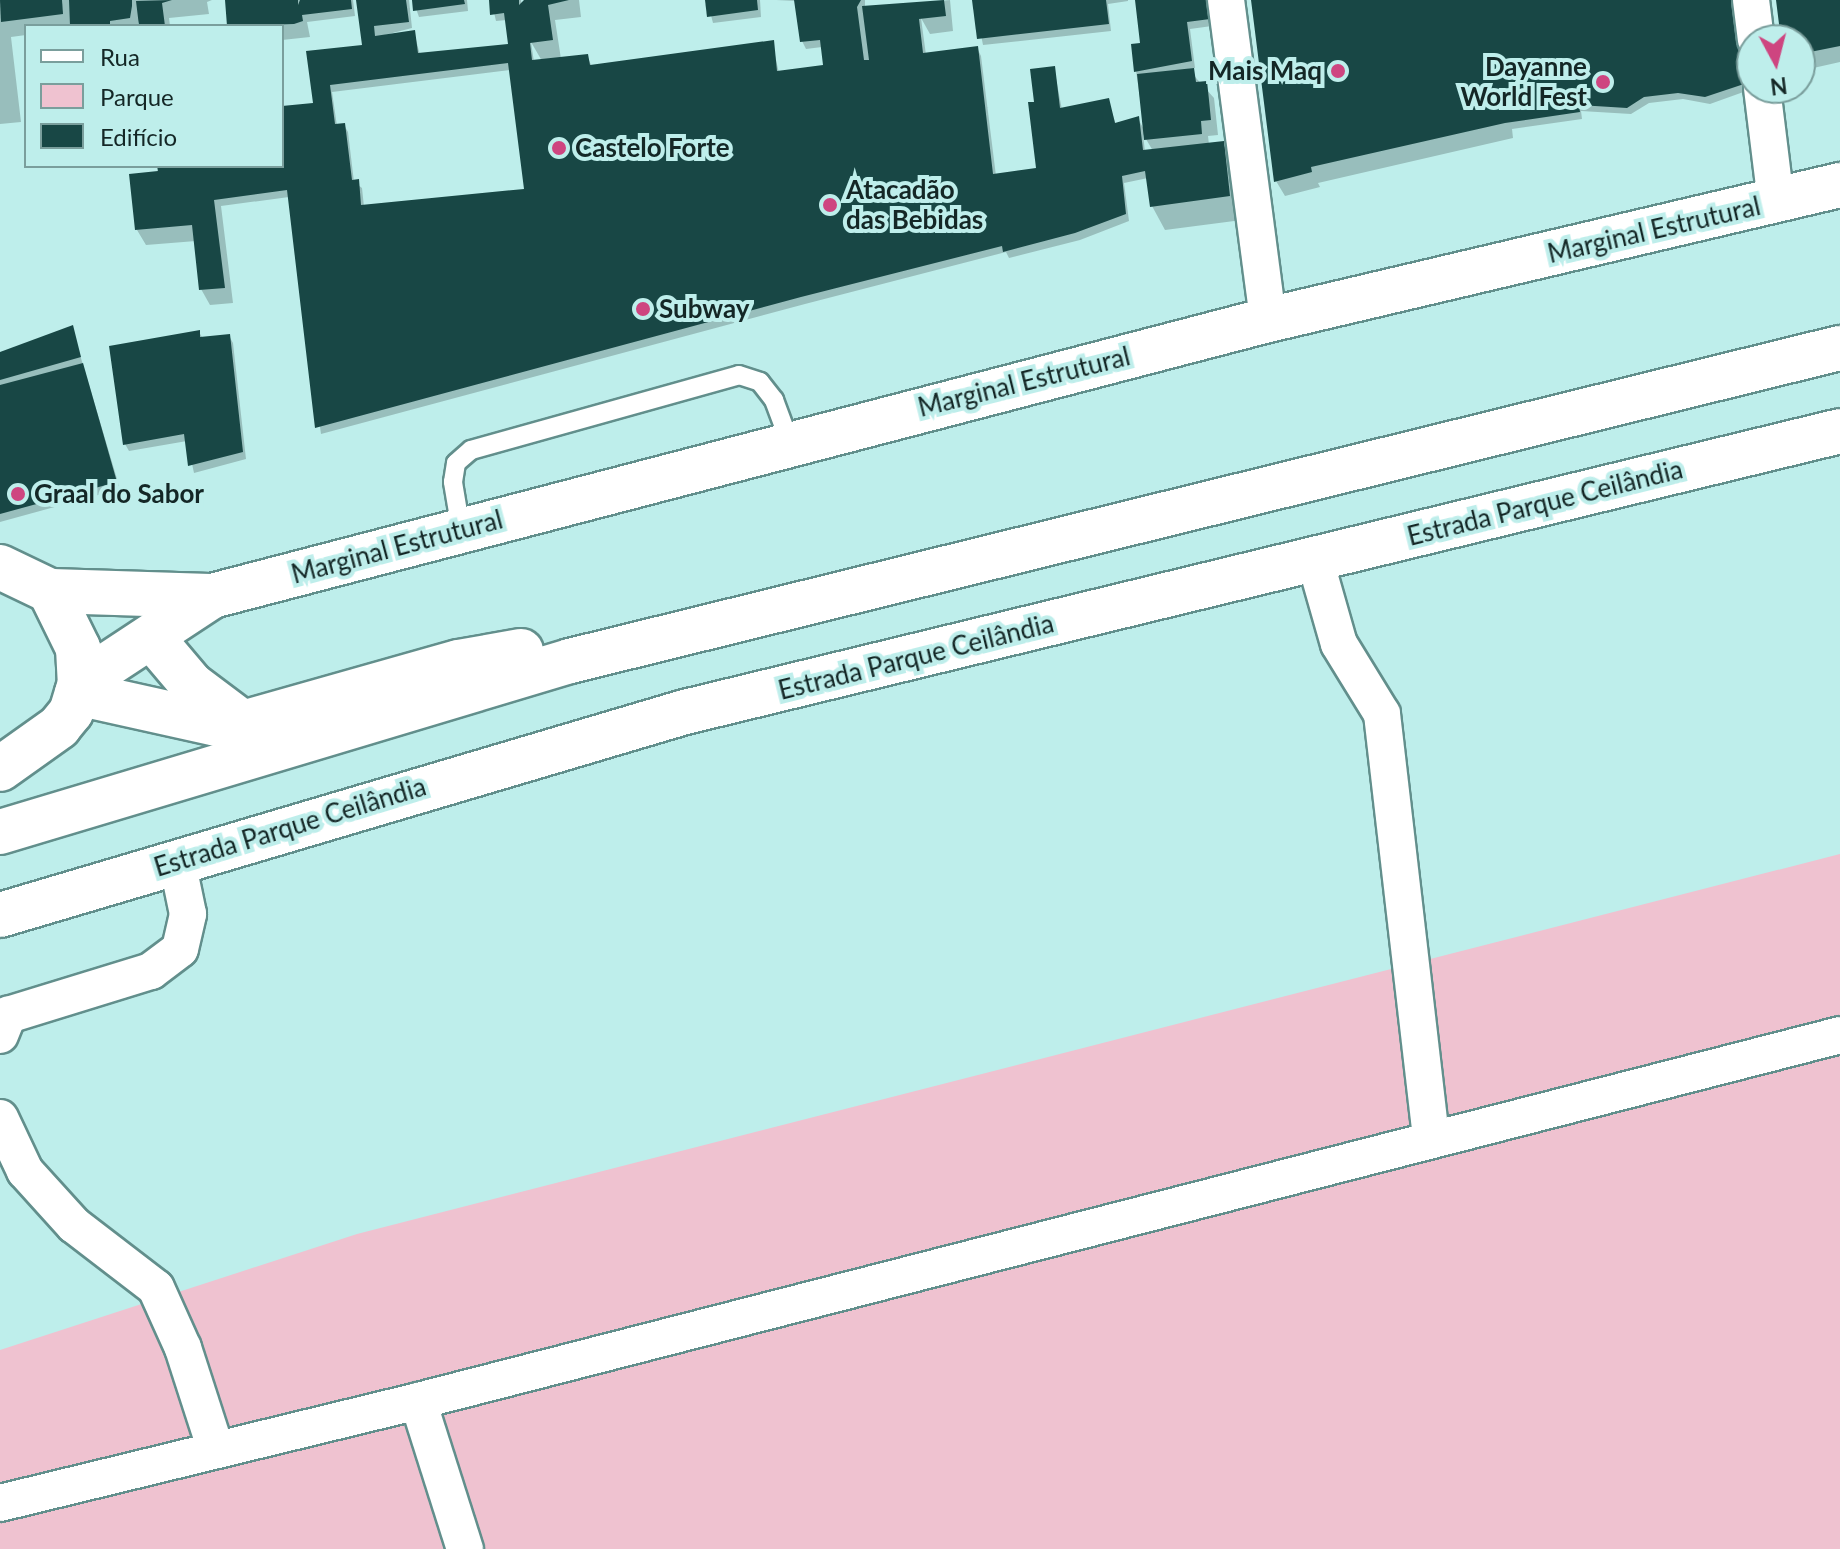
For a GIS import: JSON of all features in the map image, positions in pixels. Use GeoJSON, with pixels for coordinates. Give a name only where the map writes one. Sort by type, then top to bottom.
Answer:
{"type":"FeatureCollection","features":[{"type":"Feature","properties":{"kind":"main road","name":"Marginal Estrutural"},"geometry":{"type":"LineString","coordinates":[[50,591],[212,596],[1268,320],[1840,185]]}},
{"type":"Feature","properties":{"kind":"main road"},"geometry":{"type":"LineString","coordinates":[[0,832],[570,661],[1840,348]]}},
{"type":"Feature","properties":{"kind":"main road","name":"Estrada Parque Ceilândia"},"geometry":{"type":"LineString","coordinates":[[0,915],[685,712],[1840,431]]}},
{"type":"Feature","properties":{"kind":"main road"},"geometry":{"type":"LineString","coordinates":[[0,567],[50,591],[78,648],[79,688],[59,727],[0,769]]}},
{"type":"Feature","properties":{"kind":"main road","name":"Marginal Estrutural"},"geometry":{"type":"LineString","coordinates":[[79,688],[212,596]]}},
{"type":"Feature","properties":{"kind":"main road"},"geometry":{"type":"LineString","coordinates":[[153,639],[191,684],[243,723]]}},
{"type":"Feature","properties":{"kind":"main road"},"geometry":{"type":"LineString","coordinates":[[79,688],[217,724],[243,723],[500,653],[538,651],[570,661]]}},
{"type":"Feature","properties":{"kind":"street"},"geometry":{"type":"LineString","coordinates":[[1226,0],[1268,320]]}},
{"type":"Feature","properties":{"kind":"street"},"geometry":{"type":"LineString","coordinates":[[1751,0],[1754,24]]}},
{"type":"Feature","properties":{"kind":"street"},"geometry":{"type":"LineString","coordinates":[[1764,104],[1776,202]]}},
{"type":"Feature","properties":{"kind":"street"},"geometry":{"type":"LineString","coordinates":[[1315,560],[1339,644],[1382,714],[1431,1139]]}},
{"type":"Feature","properties":{"kind":"street"},"geometry":{"type":"LineString","coordinates":[[0,1035],[8,1015],[151,971],[180,949],[188,914],[177,861]]}},
{"type":"Feature","properties":{"kind":"street"},"geometry":{"type":"LineString","coordinates":[[0,1503],[418,1401],[1840,1035]]}},
{"type":"Feature","properties":{"kind":"street"},"geometry":{"type":"LineString","coordinates":[[0,1118],[12,1175],[156,1288],[183,1348],[216,1450]]}},
{"type":"Feature","properties":{"kind":"street"},"geometry":{"type":"LineString","coordinates":[[418,1401],[465,1549]]}},
{"type":"Feature","properties":{"kind":"lane"},"geometry":{"type":"LineString","coordinates":[[461,530],[453,482],[456,463],[471,450],[739,375],[760,382],[774,400],[790,443]]}},
{"type":"Feature","properties":{"kind":"green space"},"geometry":{"type":"Polygon","coordinates":[[[1840,854],[1840,1549],[0,1549],[0,1350],[357,1234],[1840,854]]]}},
{"type":"Feature","properties":{"kind":"building"},"geometry":{"type":"Polygon","coordinates":[[[0,0],[62,0],[63,14],[1,22],[0,0]]]}},
{"type":"Feature","properties":{"kind":"building"},"geometry":{"type":"Polygon","coordinates":[[[69,0],[132,0],[130,18],[110,21],[110,24],[70,24],[69,0]]]}},
{"type":"Feature","properties":{"kind":"building"},"geometry":{"type":"Polygon","coordinates":[[[172,0],[162,3],[165,24],[139,24],[136,1],[172,0]]]}},
{"type":"Feature","properties":{"kind":"building"},"geometry":{"type":"Polygon","coordinates":[[[225,0],[298,0],[298,5],[300,0],[351,0],[352,9],[302,15],[303,21],[294,24],[227,24],[225,0]]]}},
{"type":"Feature","properties":{"kind":"building"},"geometry":{"type":"Polygon","coordinates":[[[356,0],[406,0],[409,22],[374,26],[375,36],[415,30],[418,53],[508,44],[504,13],[490,15],[489,0],[519,0],[519,5],[524,0],[569,0],[548,5],[553,40],[530,43],[532,60],[588,54],[590,65],[774,40],[777,71],[823,65],[820,40],[800,42],[794,0],[861,0],[857,7],[864,60],[869,60],[862,6],[944,0],[946,16],[919,19],[923,53],[978,46],[993,174],[1036,168],[1028,102],[1034,102],[1030,69],[1055,66],[1060,108],[1109,98],[1115,123],[1139,116],[1143,150],[1224,141],[1230,196],[1150,207],[1145,171],[1122,176],[1126,214],[1075,233],[1003,252],[1002,246],[801,297],[315,428],[287,190],[214,200],[225,288],[199,290],[192,225],[135,230],[129,174],[158,171],[157,168],[284,168],[284,106],[313,103],[306,51],[362,45],[356,0]],[[508,63],[330,85],[335,124],[345,123],[352,180],[359,179],[361,205],[524,189],[508,63]]]}},
{"type":"Feature","properties":{"kind":"building"},"geometry":{"type":"Polygon","coordinates":[[[412,0],[464,0],[465,4],[413,11],[412,0]]]}},
{"type":"Feature","properties":{"kind":"building"},"geometry":{"type":"Polygon","coordinates":[[[705,0],[757,0],[758,10],[707,17],[705,0]]]}},
{"type":"Feature","properties":{"kind":"building"},"geometry":{"type":"Polygon","coordinates":[[[972,0],[1106,0],[1109,24],[977,39],[972,0]]]}},
{"type":"Feature","properties":{"kind":"building"},"geometry":{"type":"Polygon","coordinates":[[[1135,0],[1208,0],[1210,19],[1187,22],[1192,61],[1134,72],[1131,44],[1140,43],[1135,0]]]}},
{"type":"Feature","properties":{"kind":"building"},"geometry":{"type":"Polygon","coordinates":[[[1251,0],[1737,0],[1740,24],[1736,24],[1736,87],[1705,97],[1678,93],[1644,97],[1627,108],[1579,105],[1580,112],[1505,123],[1311,167],[1312,172],[1274,182],[1251,0]]]}},
{"type":"Feature","properties":{"kind":"building"},"geometry":{"type":"Polygon","coordinates":[[[1776,0],[1840,0],[1840,46],[1816,51],[1816,24],[1779,24],[1776,0]]]}},
{"type":"Feature","properties":{"kind":"building"},"geometry":{"type":"Polygon","coordinates":[[[1194,68],[1196,82],[1207,81],[1211,120],[1201,121],[1202,134],[1144,140],[1137,74],[1194,68]]]}},
{"type":"Feature","properties":{"kind":"building"},"geometry":{"type":"Polygon","coordinates":[[[73,325],[81,357],[0,380],[0,352],[73,325]]]}},
{"type":"Feature","properties":{"kind":"building"},"geometry":{"type":"Polygon","coordinates":[[[200,330],[200,337],[230,334],[243,452],[188,466],[184,434],[123,445],[109,346],[200,330]]]}},
{"type":"Feature","properties":{"kind":"building"},"geometry":{"type":"Polygon","coordinates":[[[83,363],[117,482],[0,514],[0,385],[83,363]]]}},
{"type":"Feature","properties":{"kind":"place","name":"Mais Maq"},"geometry":{"type":"Point","coordinates":[1338,71]}},
{"type":"Feature","properties":{"kind":"place","name":"Dayanne World Fest"},"geometry":{"type":"Point","coordinates":[1603,82]}},
{"type":"Feature","properties":{"kind":"place","name":"Castelo Forte"},"geometry":{"type":"Point","coordinates":[559,148]}},
{"type":"Feature","properties":{"kind":"place","name":"Atacadão das Bebidas"},"geometry":{"type":"Point","coordinates":[830,205]}},
{"type":"Feature","properties":{"kind":"place","name":"Subway"},"geometry":{"type":"Point","coordinates":[643,309]}},
{"type":"Feature","properties":{"kind":"place","name":"Graal do Sabor"},"geometry":{"type":"Point","coordinates":[18,494]}}]}
